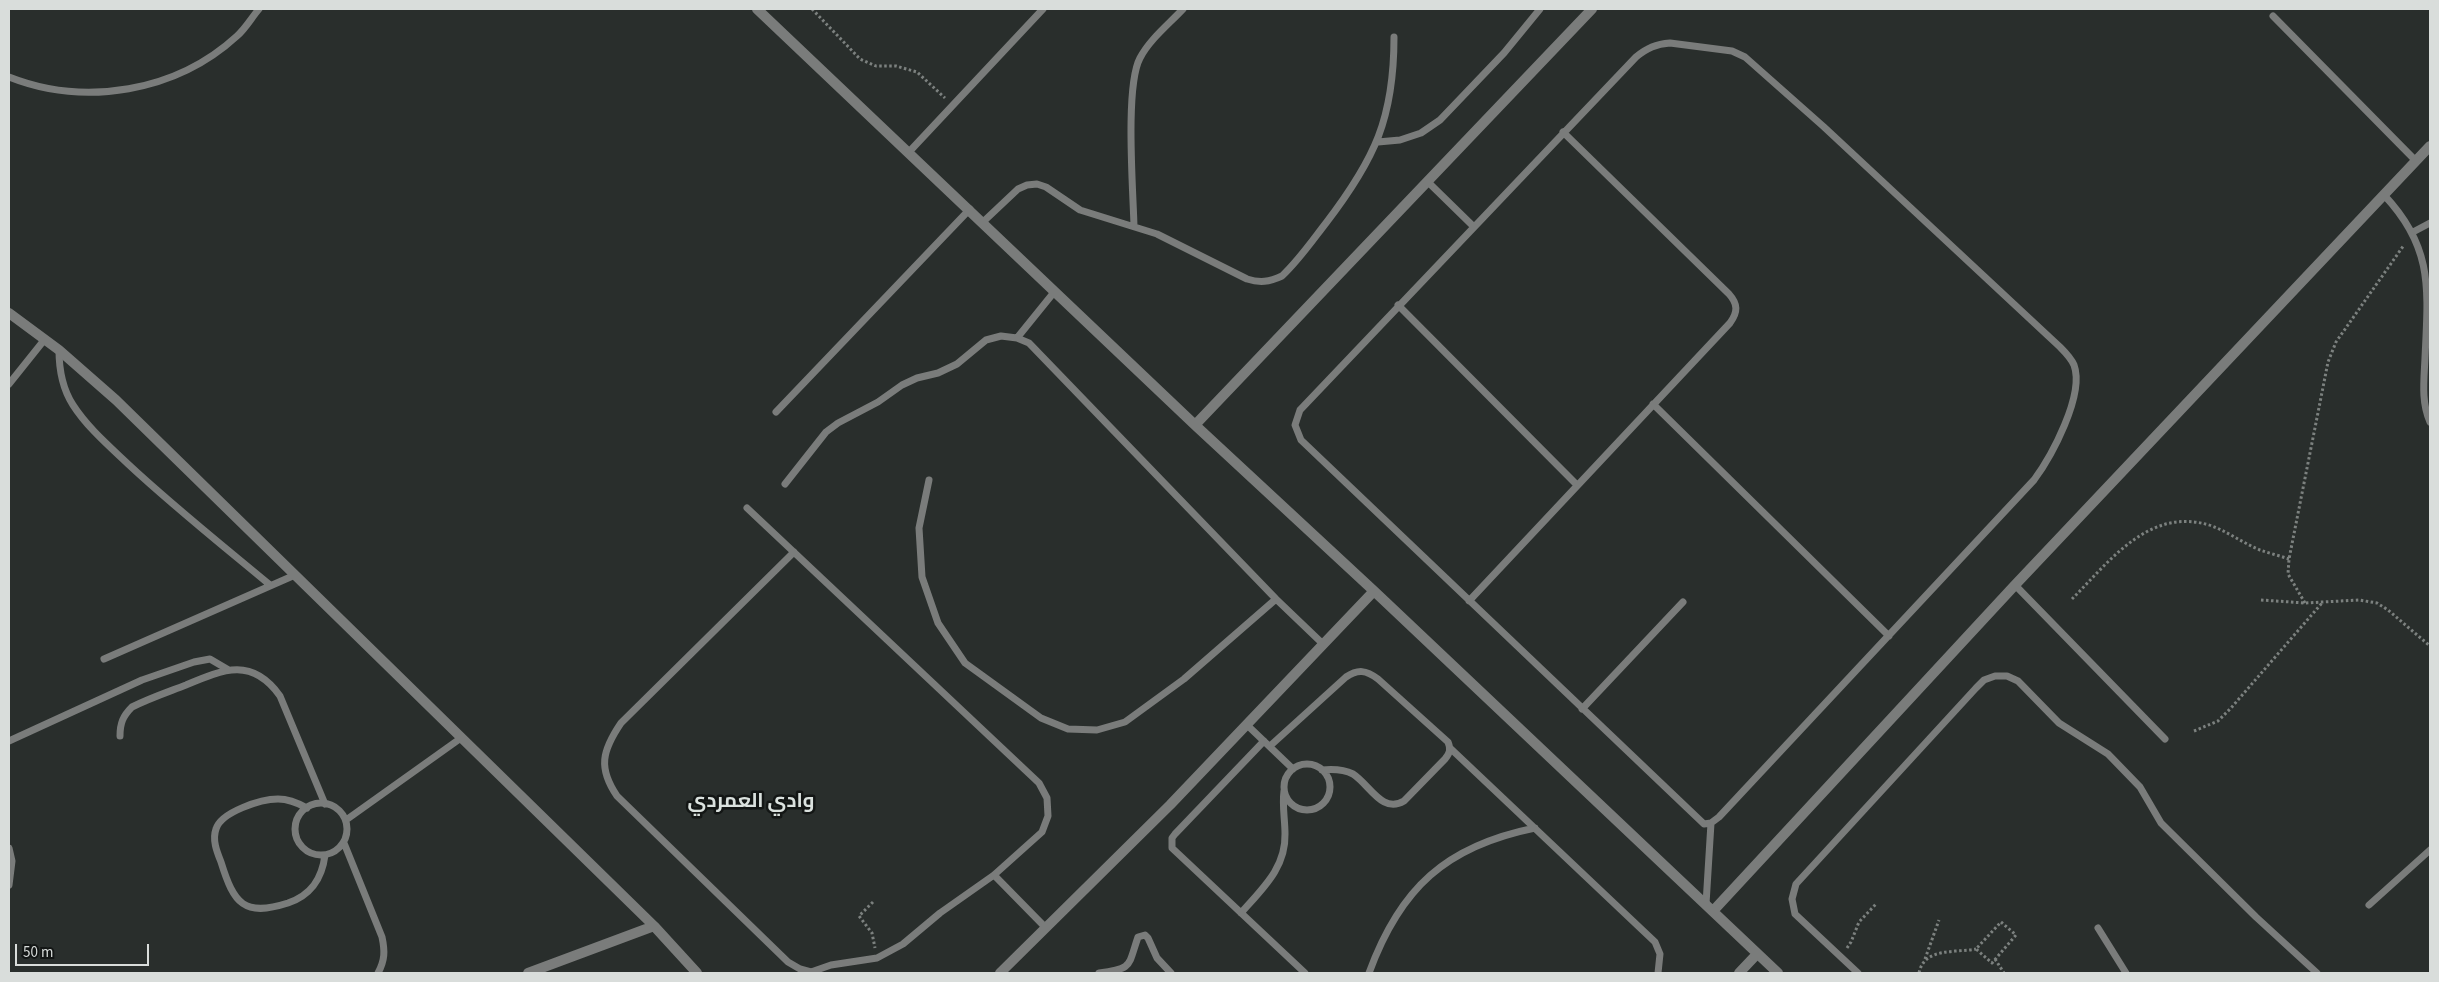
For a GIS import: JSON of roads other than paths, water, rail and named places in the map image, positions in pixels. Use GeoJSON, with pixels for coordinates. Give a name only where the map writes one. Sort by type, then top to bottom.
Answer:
{"type":"FeatureCollection","features":[{"type":"Feature","properties":{"kind":"street"},"geometry":{"type":"LineString","coordinates":[[757,9],[970,209],[1195,425],[1374,590],[1778,973]]}},
{"type":"Feature","properties":{"kind":"street"},"geometry":{"type":"LineString","coordinates":[[1195,425],[1592,9]]}},
{"type":"Feature","properties":{"kind":"street"},"geometry":{"type":"LineString","coordinates":[[1710,908],[2430,146]]}},
{"type":"Feature","properties":{"kind":"street"},"geometry":{"type":"LineString","coordinates":[[9,313],[59,350],[116,400],[654,926],[697,973]]}},
{"type":"Feature","properties":{"kind":"street"},"geometry":{"type":"LineString","coordinates":[[1000,973],[1132,844],[1374,590]]}},
{"type":"Feature","properties":{"kind":"street"},"geometry":{"type":"LineString","coordinates":[[528,973],[654,926]]}},
{"type":"Feature","properties":{"kind":"street"},"geometry":{"type":"LineString","coordinates":[[1739,973],[1757,954]]}},
{"type":"Feature","properties":{"kind":"lane"},"geometry":{"type":"LineString","coordinates":[[9,77],[32,86],[78,92],[122,91],[164,80],[203,61],[238,35],[259,9]]}},
{"type":"Feature","properties":{"kind":"lane"},"geometry":{"type":"LineString","coordinates":[[909,152],[1043,9]]}},
{"type":"Feature","properties":{"kind":"lane"},"geometry":{"type":"LineString","coordinates":[[1134,226],[1132,102],[1134,73],[1148,46],[1183,9]]}},
{"type":"Feature","properties":{"kind":"lane"},"geometry":{"type":"LineString","coordinates":[[1378,142],[1400,140],[1421,133],[1440,120],[1504,53],[1540,9]]}},
{"type":"Feature","properties":{"kind":"lane"},"geometry":{"type":"LineString","coordinates":[[2273,16],[2416,161]]}},
{"type":"Feature","properties":{"kind":"lane"},"geometry":{"type":"LineString","coordinates":[[983,222],[1018,189],[1027,185],[1037,184],[1046,187],[1080,210],[1097,217],[1134,226],[1182,245],[1247,279],[1258,282],[1271,281],[1282,276],[1292,267],[1344,200],[1366,168],[1378,142],[1389,108],[1394,72],[1394,37]]}},
{"type":"Feature","properties":{"kind":"lane"},"geometry":{"type":"LineString","coordinates":[[1670,43],[1732,50],[1745,58],[1824,127],[2068,355],[2075,372],[2074,390],[2065,425],[2047,463],[2016,501],[1711,823],[1704,824],[1698,820],[1296,433],[1296,417],[1300,410],[1563,132],[1646,49],[1657,44],[1670,43]]}},
{"type":"Feature","properties":{"kind":"lane"},"geometry":{"type":"LineString","coordinates":[[1469,601],[1735,316],[1737,308],[1734,300],[1563,132]]}},
{"type":"Feature","properties":{"kind":"lane"},"geometry":{"type":"LineString","coordinates":[[1428,182],[1473,226]]}},
{"type":"Feature","properties":{"kind":"lane"},"geometry":{"type":"LineString","coordinates":[[2384,195],[2400,212],[2413,232],[2422,254],[2427,277],[2423,390],[2430,422]]}},
{"type":"Feature","properties":{"kind":"lane"},"geometry":{"type":"LineString","coordinates":[[776,412],[970,209]]}},
{"type":"Feature","properties":{"kind":"lane"},"geometry":{"type":"LineString","coordinates":[[2413,232],[2430,222]]}},
{"type":"Feature","properties":{"kind":"lane"},"geometry":{"type":"LineString","coordinates":[[1018,338],[1056,291]]}},
{"type":"Feature","properties":{"kind":"lane"},"geometry":{"type":"LineString","coordinates":[[1398,306],[1577,486]]}},
{"type":"Feature","properties":{"kind":"lane"},"geometry":{"type":"LineString","coordinates":[[785,484],[816,444],[838,423],[872,405],[902,385],[917,378],[938,373],[957,364],[986,340],[1001,336],[1018,338],[1033,348],[1276,599],[1323,644]]}},
{"type":"Feature","properties":{"kind":"lane"},"geometry":{"type":"LineString","coordinates":[[9,384],[45,339]]}},
{"type":"Feature","properties":{"kind":"lane"},"geometry":{"type":"LineString","coordinates":[[59,350],[59,369],[64,388],[72,404],[84,419],[150,485],[270,586]]}},
{"type":"Feature","properties":{"kind":"lane"},"geometry":{"type":"LineString","coordinates":[[1653,404],[1889,636]]}},
{"type":"Feature","properties":{"kind":"lane"},"geometry":{"type":"LineString","coordinates":[[929,480],[919,528],[922,577],[938,623],[965,663],[1041,718],[1068,729],[1097,730],[1125,722],[1184,678],[1276,599]]}},
{"type":"Feature","properties":{"kind":"lane"},"geometry":{"type":"LineString","coordinates":[[747,508],[794,552],[1038,783],[1047,798],[1048,816],[1042,832],[994,875],[891,952],[877,958],[831,965],[810,972],[800,970],[788,962],[617,796],[609,785],[604,769],[605,755],[611,737],[621,724],[794,552]]}},
{"type":"Feature","properties":{"kind":"lane"},"geometry":{"type":"LineString","coordinates":[[104,659],[295,575]]}},
{"type":"Feature","properties":{"kind":"lane"},"geometry":{"type":"LineString","coordinates":[[2015,585],[2164,739]]}},
{"type":"Feature","properties":{"kind":"lane"},"geometry":{"type":"LineString","coordinates":[[1582,709],[1683,602]]}},
{"type":"Feature","properties":{"kind":"lane"},"geometry":{"type":"LineString","coordinates":[[9,741],[142,680],[194,662],[210,659],[227,669]]}},
{"type":"Feature","properties":{"kind":"lane"},"geometry":{"type":"LineString","coordinates":[[120,736],[120,725],[124,715],[132,706],[227,669],[243,669],[258,674],[271,683],[280,696],[326,804]]}},
{"type":"Feature","properties":{"kind":"lane"},"geometry":{"type":"LineString","coordinates":[[1305,973],[1175,852],[1171,843],[1175,834],[1267,744],[1346,677],[1353,672],[1362,671],[1371,673],[1448,742],[1450,748],[1655,942],[1660,954],[1658,973]]}},
{"type":"Feature","properties":{"kind":"lane"},"geometry":{"type":"LineString","coordinates":[[1858,973],[1795,914],[1792,899],[1796,884],[1976,688],[1984,680],[1995,676],[2007,676],[2018,681],[2072,733],[2108,754],[2140,787],[2161,823],[2256,917],[2317,973]]}},
{"type":"Feature","properties":{"kind":"lane"},"geometry":{"type":"LineString","coordinates":[[1246,724],[1293,769]]}},
{"type":"Feature","properties":{"kind":"lane"},"geometry":{"type":"LineString","coordinates":[[346,820],[461,738]]}},
{"type":"Feature","properties":{"kind":"lane"},"geometry":{"type":"LineString","coordinates":[[1241,913],[1279,867],[1285,850],[1284,782],[1293,769],[1308,764],[1322,770],[1344,770],[1353,774],[1384,803],[1398,805],[1445,759],[1450,748]]}},
{"type":"Feature","properties":{"kind":"lane"},"geometry":{"type":"LineString","coordinates":[[1284,790],[1286,797],[1298,808],[1305,810],[1320,805],[1326,800],[1329,784],[1322,770]]}},
{"type":"Feature","properties":{"kind":"lane"},"geometry":{"type":"LineString","coordinates":[[307,808],[279,799],[264,800],[222,818],[216,827],[214,837],[227,881],[236,898],[244,904],[262,910],[271,908],[297,900],[308,892],[317,882],[323,869],[324,855]]}},
{"type":"Feature","properties":{"kind":"lane"},"geometry":{"type":"LineString","coordinates":[[314,804],[326,804],[336,808],[346,820],[348,828],[344,843],[332,853],[324,855],[310,853],[303,848],[296,835],[297,819],[307,808],[314,804]]}},
{"type":"Feature","properties":{"kind":"lane"},"geometry":{"type":"LineString","coordinates":[[1710,908],[1711,823]]}},
{"type":"Feature","properties":{"kind":"lane"},"geometry":{"type":"LineString","coordinates":[[1368,973],[1390,926],[1408,898],[1428,876],[1452,858],[1478,844],[1506,834],[1535,828]]}},
{"type":"Feature","properties":{"kind":"lane"},"geometry":{"type":"LineString","coordinates":[[344,843],[382,937],[385,950],[383,964],[378,973]]}},
{"type":"Feature","properties":{"kind":"lane"},"geometry":{"type":"LineString","coordinates":[[9,848],[12,861],[9,885]]}},
{"type":"Feature","properties":{"kind":"lane"},"geometry":{"type":"LineString","coordinates":[[2368,905],[2430,850]]}},
{"type":"Feature","properties":{"kind":"lane"},"geometry":{"type":"LineString","coordinates":[[994,875],[1045,928]]}},
{"type":"Feature","properties":{"kind":"lane"},"geometry":{"type":"LineString","coordinates":[[2098,928],[2126,973]]}},
{"type":"Feature","properties":{"kind":"lane"},"geometry":{"type":"LineString","coordinates":[[1099,973],[1114,972],[1124,968],[1132,961],[1138,937],[1145,935],[1157,958],[1171,973]]}},
{"type":"Feature","properties":{"kind":"district","name":"وادي العمردي"},"geometry":{"type":"Point","coordinates":[751,803]}}]}
